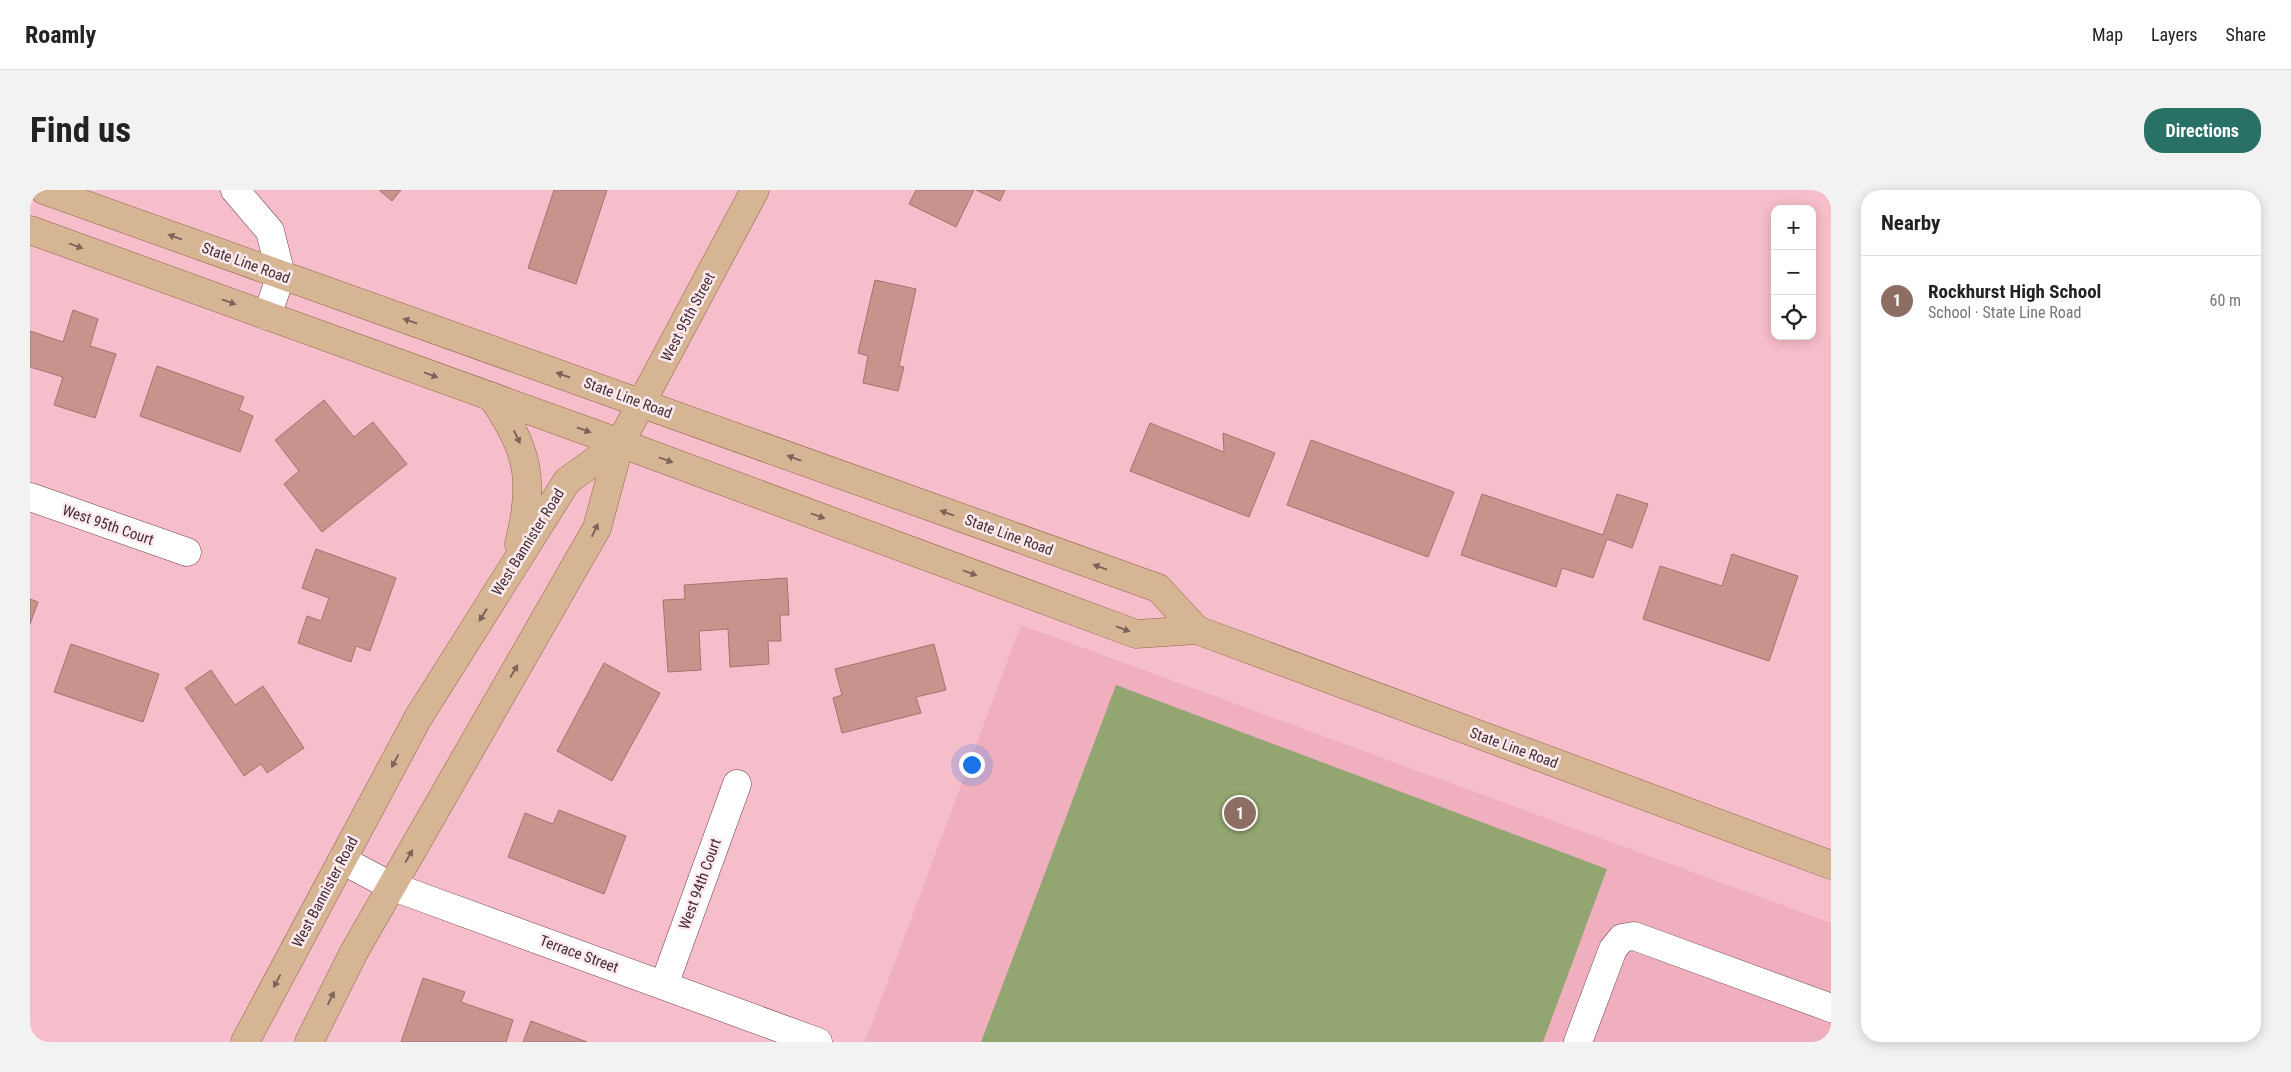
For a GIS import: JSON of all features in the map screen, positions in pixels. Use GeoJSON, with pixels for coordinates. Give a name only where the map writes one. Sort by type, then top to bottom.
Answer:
{"type":"FeatureCollection","features":[{"type":"Feature","properties":{"kind":"main road","name":"State Line Road"},"geometry":{"type":"LineString","coordinates":[[44,190],[1158,588],[1197,630]]}},
{"type":"Feature","properties":{"kind":"main road","name":"West 95th Street"},"geometry":{"type":"LineString","coordinates":[[620,443],[755,190]]}},
{"type":"Feature","properties":{"kind":"main road","name":"State Line Road"},"geometry":{"type":"LineString","coordinates":[[30,230],[620,443],[1136,634],[1197,630],[1831,865]]}},
{"type":"Feature","properties":{"kind":"main road"},"geometry":{"type":"LineString","coordinates":[[491,396],[510,423],[520,444],[528,478],[527,512],[513,567]]}},
{"type":"Feature","properties":{"kind":"main road"},"geometry":{"type":"LineString","coordinates":[[309,1042],[354,952],[597,528],[620,443]]}},
{"type":"Feature","properties":{"kind":"main road","name":"West Bannister Road"},"geometry":{"type":"LineString","coordinates":[[245,1042],[418,718],[567,481],[620,443]]}},
{"type":"Feature","properties":{"kind":"street"},"geometry":{"type":"LineString","coordinates":[[235,190],[270,231],[281,275],[267,316]]}},
{"type":"Feature","properties":{"kind":"street","name":"West 95th Court"},"geometry":{"type":"LineString","coordinates":[[30,497],[187,552]]}},
{"type":"Feature","properties":{"kind":"street","name":"West 94th Court"},"geometry":{"type":"LineString","coordinates":[[664,985],[737,784]]}},
{"type":"Feature","properties":{"kind":"street","name":"Terrace Street"},"geometry":{"type":"LineString","coordinates":[[342,860],[391,886],[818,1042]]}},
{"type":"Feature","properties":{"kind":"street"},"geometry":{"type":"LineString","coordinates":[[1578,1042],[1613,949],[1622,938],[1634,936],[1831,1008]]}},
{"type":"Feature","properties":{"kind":"shaded area"},"geometry":{"type":"Polygon","coordinates":[[[1021,625],[1831,923],[1831,1042],[865,1042],[1021,625]]]}},
{"type":"Feature","properties":{"kind":"green space"},"geometry":{"type":"Polygon","coordinates":[[[1116,685],[1607,869],[1543,1042],[981,1042],[1116,685]]]}},
{"type":"Feature","properties":{"kind":"building"},"geometry":{"type":"Polygon","coordinates":[[[379,190],[401,190],[392,201],[379,190]]]}},
{"type":"Feature","properties":{"kind":"building"},"geometry":{"type":"Polygon","coordinates":[[[554,190],[607,190],[576,284],[528,268],[554,190]]]}},
{"type":"Feature","properties":{"kind":"building"},"geometry":{"type":"Polygon","coordinates":[[[916,190],[974,190],[956,227],[909,204],[916,190]]]}},
{"type":"Feature","properties":{"kind":"building"},"geometry":{"type":"Polygon","coordinates":[[[976,190],[1005,190],[1000,201],[976,190]]]}},
{"type":"Feature","properties":{"kind":"building"},"geometry":{"type":"Polygon","coordinates":[[[875,280],[916,289],[899,366],[904,367],[898,391],[863,383],[868,356],[858,353],[875,280]]]}},
{"type":"Feature","properties":{"kind":"building"},"geometry":{"type":"Polygon","coordinates":[[[73,310],[98,319],[90,346],[116,354],[95,418],[54,405],[63,377],[30,367],[30,331],[63,342],[73,310]]]}},
{"type":"Feature","properties":{"kind":"building"},"geometry":{"type":"Polygon","coordinates":[[[157,366],[244,397],[239,410],[253,416],[240,452],[140,416],[157,366]]]}},
{"type":"Feature","properties":{"kind":"building"},"geometry":{"type":"Polygon","coordinates":[[[324,400],[354,437],[373,422],[407,464],[322,532],[284,484],[299,471],[275,440],[324,400]]]}},
{"type":"Feature","properties":{"kind":"building"},"geometry":{"type":"Polygon","coordinates":[[[1150,423],[1224,452],[1223,433],[1275,453],[1249,517],[1130,471],[1150,423]]]}},
{"type":"Feature","properties":{"kind":"building"},"geometry":{"type":"Polygon","coordinates":[[[1311,440],[1454,492],[1428,557],[1287,505],[1311,440]]]}},
{"type":"Feature","properties":{"kind":"building"},"geometry":{"type":"Polygon","coordinates":[[[1482,494],[1603,535],[1617,494],[1648,504],[1632,548],[1607,539],[1593,578],[1562,568],[1556,587],[1461,555],[1482,494]]]}},
{"type":"Feature","properties":{"kind":"building"},"geometry":{"type":"Polygon","coordinates":[[[316,549],[396,578],[370,651],[356,646],[351,662],[298,643],[307,616],[321,621],[329,598],[302,588],[316,549]]]}},
{"type":"Feature","properties":{"kind":"building"},"geometry":{"type":"Polygon","coordinates":[[[1732,554],[1798,576],[1769,661],[1643,619],[1660,566],[1722,586],[1732,554]]]}},
{"type":"Feature","properties":{"kind":"building"},"geometry":{"type":"Polygon","coordinates":[[[787,578],[789,615],[780,615],[781,641],[768,641],[769,664],[730,667],[728,629],[699,631],[701,670],[668,672],[663,600],[685,599],[684,585],[787,578]]]}},
{"type":"Feature","properties":{"kind":"building"},"geometry":{"type":"Polygon","coordinates":[[[30,599],[38,602],[30,624],[30,599]]]}},
{"type":"Feature","properties":{"kind":"building"},"geometry":{"type":"Polygon","coordinates":[[[71,644],[159,674],[143,722],[54,692],[71,644]]]}},
{"type":"Feature","properties":{"kind":"building"},"geometry":{"type":"Polygon","coordinates":[[[934,644],[946,690],[916,697],[921,713],[842,733],[833,698],[842,695],[835,669],[934,644]]]}},
{"type":"Feature","properties":{"kind":"building"},"geometry":{"type":"Polygon","coordinates":[[[604,663],[660,693],[612,781],[557,751],[604,663]]]}},
{"type":"Feature","properties":{"kind":"building"},"geometry":{"type":"Polygon","coordinates":[[[211,670],[235,705],[263,686],[304,748],[267,773],[261,764],[244,776],[185,688],[211,670]]]}},
{"type":"Feature","properties":{"kind":"building"},"geometry":{"type":"Polygon","coordinates":[[[559,810],[626,836],[604,894],[508,857],[525,813],[553,824],[559,810]]]}},
{"type":"Feature","properties":{"kind":"building"},"geometry":{"type":"Polygon","coordinates":[[[423,978],[465,992],[461,1002],[513,1020],[506,1042],[401,1042],[423,978]]]}},
{"type":"Feature","properties":{"kind":"building"},"geometry":{"type":"Polygon","coordinates":[[[531,1021],[587,1042],[523,1042],[531,1021]]]}},
{"type":"Feature","properties":{"kind":"place","name":"Rockhurst High School"},"geometry":{"type":"Point","coordinates":[1240,813]}}]}
